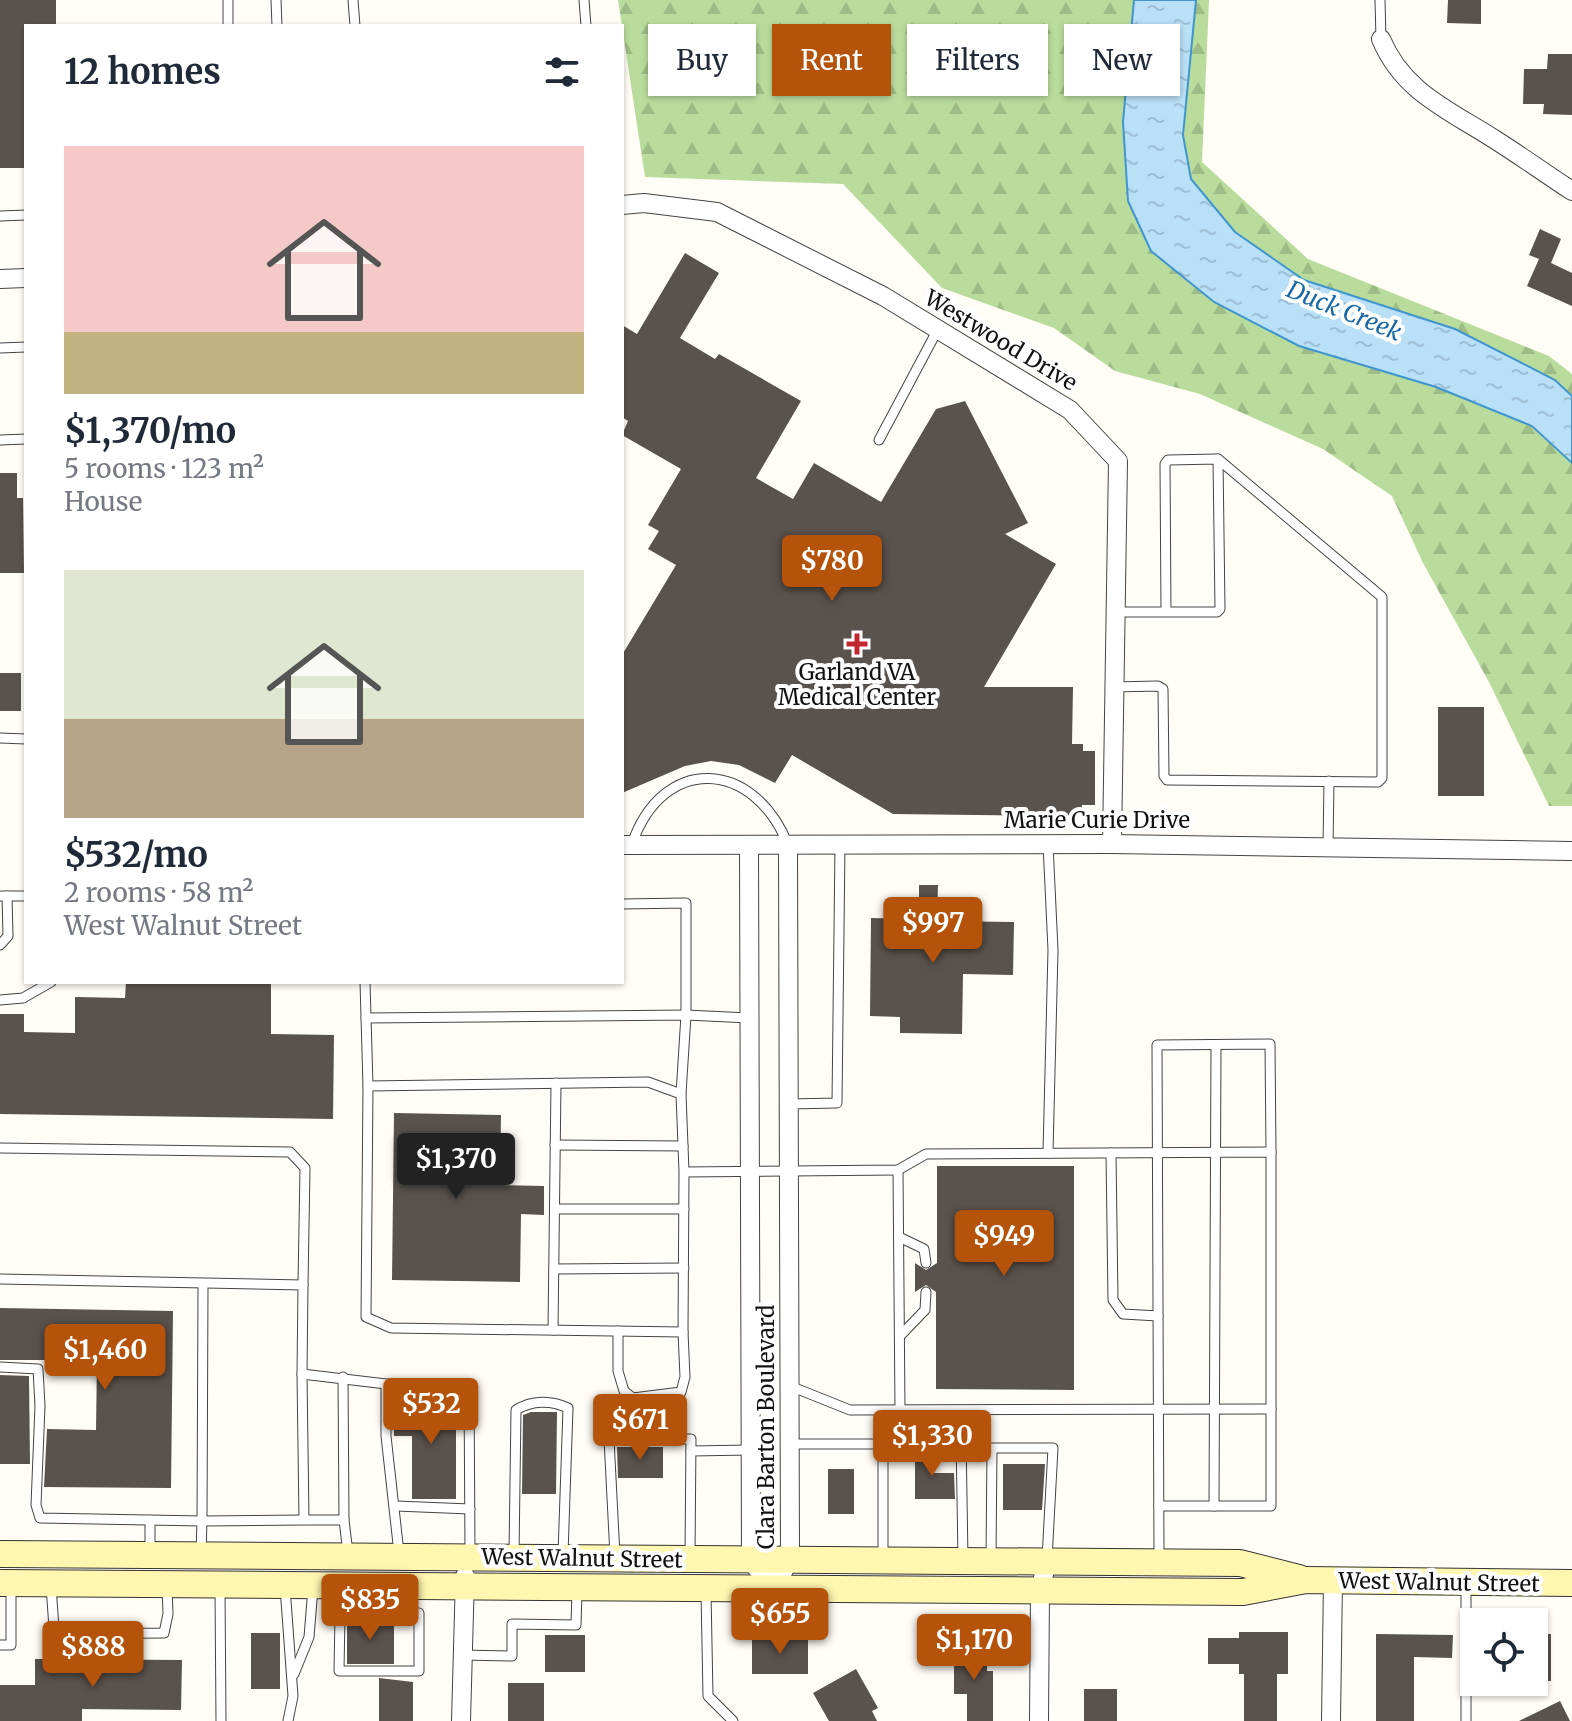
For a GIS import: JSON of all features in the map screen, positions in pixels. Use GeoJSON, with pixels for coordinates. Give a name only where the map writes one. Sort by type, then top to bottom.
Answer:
{"type":"FeatureCollection","features":[{"type":"Feature","properties":{"kind":"main road","name":"West Walnut Street"},"geometry":{"type":"LineString","coordinates":[[0,1554],[1240,1563],[1306,1580]]}},
{"type":"Feature","properties":{"kind":"main road","name":"West Walnut Street"},"geometry":{"type":"LineString","coordinates":[[5,1583],[1243,1592],[1306,1580],[1572,1583]]}},
{"type":"Feature","properties":{"kind":"street"},"geometry":{"type":"LineString","coordinates":[[1381,39],[1390,61],[1430,103],[1492,138],[1572,191]]}},
{"type":"Feature","properties":{"kind":"street","name":"Westwood Drive"},"geometry":{"type":"LineString","coordinates":[[624,205],[644,203],[717,212],[883,296],[1070,410],[1118,461],[1117,612],[1112,687],[1112,844]]}},
{"type":"Feature","properties":{"kind":"street"},"geometry":{"type":"LineString","coordinates":[[0,279],[24,278]]}},
{"type":"Feature","properties":{"kind":"street","name":"Marie Curie Drive"},"geometry":{"type":"LineString","coordinates":[[627,845],[1112,844],[1572,851]]}},
{"type":"Feature","properties":{"kind":"street","name":"Clara Barton Boulevard"},"geometry":{"type":"LineString","coordinates":[[749,845],[751,1561],[773,1588],[790,1560],[788,845]]}},
{"type":"Feature","properties":{"kind":"street"},"geometry":{"type":"LineString","coordinates":[[461,1721],[462,1586],[470,1556]]}},
{"type":"Feature","properties":{"kind":"street"},"geometry":{"type":"LineString","coordinates":[[1039,1721],[1040,1590],[1047,1562]]}},
{"type":"Feature","properties":{"kind":"street"},"geometry":{"type":"LineString","coordinates":[[1331,1721],[1333,1580]]}},
{"type":"Feature","properties":{"kind":"lane"},"geometry":{"type":"LineString","coordinates":[[228,0],[228,24]]}},
{"type":"Feature","properties":{"kind":"lane"},"geometry":{"type":"LineString","coordinates":[[276,0],[277,24]]}},
{"type":"Feature","properties":{"kind":"lane"},"geometry":{"type":"LineString","coordinates":[[353,0],[355,24]]}},
{"type":"Feature","properties":{"kind":"lane"},"geometry":{"type":"LineString","coordinates":[[584,0],[586,24]]}},
{"type":"Feature","properties":{"kind":"lane"},"geometry":{"type":"LineString","coordinates":[[1380,0],[1381,39]]}},
{"type":"Feature","properties":{"kind":"lane"},"geometry":{"type":"LineString","coordinates":[[0,216],[24,215]]}},
{"type":"Feature","properties":{"kind":"lane"},"geometry":{"type":"LineString","coordinates":[[879,440],[938,329]]}},
{"type":"Feature","properties":{"kind":"lane"},"geometry":{"type":"LineString","coordinates":[[0,348],[24,347]]}},
{"type":"Feature","properties":{"kind":"lane"},"geometry":{"type":"LineString","coordinates":[[0,440],[24,439]]}},
{"type":"Feature","properties":{"kind":"lane"},"geometry":{"type":"LineString","coordinates":[[1117,612],[1217,612],[1220,609],[1218,459]]}},
{"type":"Feature","properties":{"kind":"lane"},"geometry":{"type":"LineString","coordinates":[[1112,687],[1158,686],[1163,689],[1164,776],[1167,780],[1378,782],[1382,778],[1382,597],[1218,459],[1168,460],[1165,464],[1166,612]]}},
{"type":"Feature","properties":{"kind":"lane"},"geometry":{"type":"LineString","coordinates":[[0,738],[24,739]]}},
{"type":"Feature","properties":{"kind":"lane"},"geometry":{"type":"LineString","coordinates":[[627,845],[649,808],[668,790],[693,780],[719,779],[744,786],[766,803],[788,845]]}},
{"type":"Feature","properties":{"kind":"lane"},"geometry":{"type":"LineString","coordinates":[[1328,847],[1329,781]]}},
{"type":"Feature","properties":{"kind":"lane"},"geometry":{"type":"LineString","coordinates":[[789,1104],[837,1103],[840,844]]}},
{"type":"Feature","properties":{"kind":"lane"},"geometry":{"type":"LineString","coordinates":[[1048,844],[1053,950],[1048,1153]]}},
{"type":"Feature","properties":{"kind":"lane"},"geometry":{"type":"LineString","coordinates":[[0,945],[8,936],[4,896]]}},
{"type":"Feature","properties":{"kind":"lane"},"geometry":{"type":"LineString","coordinates":[[618,1331],[618,1371],[624,1391],[633,1398],[681,1392],[685,1377],[681,1094],[686,1015],[686,903],[624,904]]}},
{"type":"Feature","properties":{"kind":"lane"},"geometry":{"type":"LineString","coordinates":[[0,1000],[23,998],[48,984]]}},
{"type":"Feature","properties":{"kind":"lane"},"geometry":{"type":"LineString","coordinates":[[365,984],[368,1086],[366,1317],[391,1328],[683,1332]]}},
{"type":"Feature","properties":{"kind":"lane"},"geometry":{"type":"LineString","coordinates":[[366,1018],[686,1015],[749,1018]]}},
{"type":"Feature","properties":{"kind":"lane"},"geometry":{"type":"LineString","coordinates":[[1159,1506],[1271,1506],[1270,1044],[1157,1045],[1159,1562]]}},
{"type":"Feature","properties":{"kind":"lane"},"geometry":{"type":"LineString","coordinates":[[1214,1506],[1216,1045]]}},
{"type":"Feature","properties":{"kind":"lane"},"geometry":{"type":"LineString","coordinates":[[368,1086],[648,1082],[681,1094]]}},
{"type":"Feature","properties":{"kind":"lane"},"geometry":{"type":"LineString","coordinates":[[553,1330],[556,1083]]}},
{"type":"Feature","properties":{"kind":"lane"},"geometry":{"type":"LineString","coordinates":[[555,1145],[683,1146]]}},
{"type":"Feature","properties":{"kind":"lane"},"geometry":{"type":"LineString","coordinates":[[0,1148],[290,1152],[305,1168],[302,1374],[304,1520]]}},
{"type":"Feature","properties":{"kind":"lane"},"geometry":{"type":"LineString","coordinates":[[684,1172],[898,1170],[926,1154],[1271,1152]]}},
{"type":"Feature","properties":{"kind":"lane"},"geometry":{"type":"LineString","coordinates":[[1111,1153],[1113,1300],[1123,1314],[1158,1316]]}},
{"type":"Feature","properties":{"kind":"lane"},"geometry":{"type":"LineString","coordinates":[[898,1170],[900,1410]]}},
{"type":"Feature","properties":{"kind":"lane"},"geometry":{"type":"LineString","coordinates":[[555,1209],[684,1209]]}},
{"type":"Feature","properties":{"kind":"lane"},"geometry":{"type":"LineString","coordinates":[[899,1237],[924,1249],[926,1263]]}},
{"type":"Feature","properties":{"kind":"lane"},"geometry":{"type":"LineString","coordinates":[[554,1269],[684,1268]]}},
{"type":"Feature","properties":{"kind":"lane"},"geometry":{"type":"LineString","coordinates":[[0,1279],[203,1286],[303,1285]]}},
{"type":"Feature","properties":{"kind":"lane"},"geometry":{"type":"LineString","coordinates":[[201,1555],[203,1286]]}},
{"type":"Feature","properties":{"kind":"lane"},"geometry":{"type":"LineString","coordinates":[[901,1335],[925,1310],[926,1292]]}},
{"type":"Feature","properties":{"kind":"lane"},"geometry":{"type":"LineString","coordinates":[[0,1367],[38,1369],[40,1406],[36,1505],[40,1518],[344,1520]]}},
{"type":"Feature","properties":{"kind":"lane"},"geometry":{"type":"LineString","coordinates":[[302,1374],[386,1384],[469,1384],[470,1556]]}},
{"type":"Feature","properties":{"kind":"lane"},"geometry":{"type":"LineString","coordinates":[[343,1377],[344,1520],[348,1555],[346,1611]]}},
{"type":"Feature","properties":{"kind":"lane"},"geometry":{"type":"LineString","coordinates":[[386,1384],[386,1436],[400,1556]]}},
{"type":"Feature","properties":{"kind":"lane"},"geometry":{"type":"LineString","coordinates":[[790,1386],[850,1410],[1271,1409]]}},
{"type":"Feature","properties":{"kind":"lane"},"geometry":{"type":"LineString","coordinates":[[514,1556],[516,1410],[527,1403],[557,1403],[568,1408],[563,1557]]}},
{"type":"Feature","properties":{"kind":"lane"},"geometry":{"type":"LineString","coordinates":[[961,1437],[963,1561]]}},
{"type":"Feature","properties":{"kind":"lane"},"geometry":{"type":"LineString","coordinates":[[615,1558],[609,1439],[691,1439],[690,1560]]}},
{"type":"Feature","properties":{"kind":"lane"},"geometry":{"type":"LineString","coordinates":[[790,1444],[883,1444],[883,1560]]}},
{"type":"Feature","properties":{"kind":"lane"},"geometry":{"type":"LineString","coordinates":[[991,1561],[992,1448],[1053,1448],[1047,1562]]}},
{"type":"Feature","properties":{"kind":"lane"},"geometry":{"type":"LineString","coordinates":[[691,1451],[751,1450]]}},
{"type":"Feature","properties":{"kind":"lane"},"geometry":{"type":"LineString","coordinates":[[396,1506],[470,1509]]}},
{"type":"Feature","properties":{"kind":"lane"},"geometry":{"type":"LineString","coordinates":[[150,1520],[150,1555]]}},
{"type":"Feature","properties":{"kind":"lane"},"geometry":{"type":"LineString","coordinates":[[1466,1582],[1466,1721]]}},
{"type":"Feature","properties":{"kind":"lane"},"geometry":{"type":"LineString","coordinates":[[0,1645],[11,1645],[5,1583]]}},
{"type":"Feature","properties":{"kind":"lane"},"geometry":{"type":"LineString","coordinates":[[51,1583],[54,1628],[68,1634],[164,1633],[168,1614],[167,1584]]}},
{"type":"Feature","properties":{"kind":"lane"},"geometry":{"type":"LineString","coordinates":[[220,1584],[221,1721]]}},
{"type":"Feature","properties":{"kind":"lane"},"geometry":{"type":"LineString","coordinates":[[285,1584],[293,1677],[288,1721]]}},
{"type":"Feature","properties":{"kind":"lane"},"geometry":{"type":"LineString","coordinates":[[293,1677],[309,1637],[313,1584]]}},
{"type":"Feature","properties":{"kind":"lane"},"geometry":{"type":"LineString","coordinates":[[461,1655],[512,1656],[512,1624],[576,1625],[577,1587]]}},
{"type":"Feature","properties":{"kind":"lane"},"geometry":{"type":"LineString","coordinates":[[706,1588],[708,1696],[733,1721]]}},
{"type":"Feature","properties":{"kind":"lane"},"geometry":{"type":"LineString","coordinates":[[346,1611],[419,1613],[419,1671],[339,1671],[340,1615],[346,1611]]}},
{"type":"Feature","properties":{"kind":"green space"},"geometry":{"type":"Polygon","coordinates":[[[618,0],[1209,0],[1202,162],[1308,259],[1549,356],[1572,374],[1572,806],[1549,806],[1489,682],[1423,563],[1392,496],[1323,449],[1200,394],[1115,371],[1054,328],[942,288],[843,184],[645,177],[618,0]]]}},
{"type":"Feature","properties":{"kind":"water","name":"Duck Creek"},"geometry":{"type":"Polygon","coordinates":[[[1134,0],[1196,0],[1183,135],[1191,179],[1235,232],[1304,280],[1455,329],[1555,380],[1572,396],[1572,463],[1532,426],[1436,387],[1299,346],[1214,302],[1151,251],[1128,201],[1123,122],[1125,96],[1180,96],[1180,24],[1132,24],[1134,0]]]}},
{"type":"Feature","properties":{"kind":"building"},"geometry":{"type":"Polygon","coordinates":[[[0,0],[56,0],[56,24],[24,24],[24,168],[0,168],[0,0]]]}},
{"type":"Feature","properties":{"kind":"building"},"geometry":{"type":"Polygon","coordinates":[[[1448,0],[1481,0],[1481,24],[1447,23],[1448,0]]]}},
{"type":"Feature","properties":{"kind":"building"},"geometry":{"type":"Polygon","coordinates":[[[1548,54],[1572,54],[1572,115],[1543,114],[1544,104],[1523,104],[1524,69],[1547,69],[1548,54]]]}},
{"type":"Feature","properties":{"kind":"building"},"geometry":{"type":"Polygon","coordinates":[[[1540,229],[1561,239],[1551,263],[1572,273],[1572,306],[1527,286],[1539,259],[1529,255],[1540,229]]]}},
{"type":"Feature","properties":{"kind":"building","name":"Garland VA Medical Center"},"geometry":{"type":"Polygon","coordinates":[[[685,253],[719,273],[680,338],[715,359],[719,354],[801,401],[756,478],[793,499],[814,463],[881,502],[936,409],[965,401],[1028,523],[1005,534],[1056,564],[984,687],[1073,687],[1072,744],[1083,744],[1083,751],[1095,751],[1095,805],[1082,805],[1082,811],[1072,811],[1072,816],[893,814],[792,755],[775,783],[739,765],[711,761],[685,766],[624,792],[624,652],[676,565],[648,549],[659,531],[648,525],[681,469],[624,436],[628,421],[624,418],[624,326],[637,334],[685,253]]]}},
{"type":"Feature","properties":{"kind":"building"},"geometry":{"type":"Polygon","coordinates":[[[0,473],[17,473],[17,498],[23,498],[24,573],[0,573],[0,473]]]}},
{"type":"Feature","properties":{"kind":"building"},"geometry":{"type":"Polygon","coordinates":[[[0,673],[21,673],[21,711],[0,711],[0,673]]]}},
{"type":"Feature","properties":{"kind":"building"},"geometry":{"type":"Polygon","coordinates":[[[1438,707],[1484,707],[1484,796],[1438,796],[1438,707]]]}},
{"type":"Feature","properties":{"kind":"building"},"geometry":{"type":"Polygon","coordinates":[[[919,885],[938,885],[937,921],[1014,922],[1013,975],[963,974],[962,1034],[900,1033],[900,1017],[870,1016],[871,918],[919,919],[919,885]]]}},
{"type":"Feature","properties":{"kind":"building"},"geometry":{"type":"Polygon","coordinates":[[[126,984],[271,984],[271,1034],[334,1035],[333,1119],[0,1114],[0,1014],[24,1014],[24,1032],[75,1033],[75,997],[125,998],[126,984]]]}},
{"type":"Feature","properties":{"kind":"building"},"geometry":{"type":"Polygon","coordinates":[[[394,1113],[501,1115],[500,1185],[544,1186],[544,1215],[521,1214],[520,1282],[392,1280],[394,1113]]]}},
{"type":"Feature","properties":{"kind":"building"},"geometry":{"type":"Polygon","coordinates":[[[937,1166],[1074,1166],[1074,1390],[936,1389],[936,1292],[926,1285],[915,1292],[915,1263],[926,1270],[937,1263],[937,1166]]]}},
{"type":"Feature","properties":{"kind":"building"},"geometry":{"type":"Polygon","coordinates":[[[0,1308],[173,1311],[171,1488],[44,1487],[47,1429],[96,1430],[97,1360],[0,1360],[0,1308]]]}},
{"type":"Feature","properties":{"kind":"building"},"geometry":{"type":"Polygon","coordinates":[[[0,1375],[29,1376],[30,1464],[0,1464],[0,1375]]]}},
{"type":"Feature","properties":{"kind":"building"},"geometry":{"type":"Polygon","coordinates":[[[411,1398],[456,1398],[456,1499],[412,1499],[412,1436],[394,1436],[394,1414],[411,1414],[411,1398]]]}},
{"type":"Feature","properties":{"kind":"building"},"geometry":{"type":"Polygon","coordinates":[[[557,1412],[556,1494],[522,1494],[523,1415],[557,1412]]]}},
{"type":"Feature","properties":{"kind":"building"},"geometry":{"type":"Polygon","coordinates":[[[617,1447],[663,1447],[663,1478],[618,1478],[617,1447]]]}},
{"type":"Feature","properties":{"kind":"building"},"geometry":{"type":"Polygon","coordinates":[[[915,1449],[934,1449],[934,1473],[954,1473],[955,1499],[915,1499],[915,1449]]]}},
{"type":"Feature","properties":{"kind":"building"},"geometry":{"type":"Polygon","coordinates":[[[1003,1464],[1045,1464],[1042,1510],[1003,1510],[1003,1464]]]}},
{"type":"Feature","properties":{"kind":"building"},"geometry":{"type":"Polygon","coordinates":[[[828,1469],[854,1469],[854,1514],[828,1514],[828,1469]]]}},
{"type":"Feature","properties":{"kind":"building"},"geometry":{"type":"Polygon","coordinates":[[[347,1620],[394,1620],[394,1664],[347,1664],[347,1620]]]}},
{"type":"Feature","properties":{"kind":"building"},"geometry":{"type":"Polygon","coordinates":[[[1239,1632],[1288,1632],[1288,1674],[1277,1674],[1277,1721],[1244,1721],[1244,1674],[1239,1674],[1239,1664],[1208,1664],[1208,1638],[1239,1638],[1239,1632]]]}},
{"type":"Feature","properties":{"kind":"building"},"geometry":{"type":"Polygon","coordinates":[[[251,1633],[280,1633],[280,1689],[251,1689],[251,1633]]]}},
{"type":"Feature","properties":{"kind":"building"},"geometry":{"type":"Polygon","coordinates":[[[1376,1634],[1453,1635],[1452,1658],[1414,1657],[1414,1721],[1376,1721],[1376,1634]]]}},
{"type":"Feature","properties":{"kind":"building"},"geometry":{"type":"Polygon","coordinates":[[[1548,1634],[1551,1634],[1551,1681],[1548,1681],[1548,1634]]]}},
{"type":"Feature","properties":{"kind":"building"},"geometry":{"type":"Polygon","coordinates":[[[545,1635],[585,1635],[585,1672],[545,1672],[545,1635]]]}},
{"type":"Feature","properties":{"kind":"building"},"geometry":{"type":"Polygon","coordinates":[[[752,1639],[808,1639],[808,1674],[752,1674],[752,1639]]]}},
{"type":"Feature","properties":{"kind":"building"},"geometry":{"type":"Polygon","coordinates":[[[954,1647],[987,1647],[987,1671],[993,1671],[993,1721],[967,1721],[967,1694],[954,1694],[954,1647]]]}},
{"type":"Feature","properties":{"kind":"building"},"geometry":{"type":"Polygon","coordinates":[[[35,1659],[182,1660],[181,1710],[82,1709],[82,1721],[0,1721],[0,1685],[35,1685],[35,1659]]]}},
{"type":"Feature","properties":{"kind":"building"},"geometry":{"type":"Polygon","coordinates":[[[856,1669],[878,1708],[872,1711],[877,1721],[829,1721],[813,1693],[856,1669]]]}},
{"type":"Feature","properties":{"kind":"building"},"geometry":{"type":"Polygon","coordinates":[[[379,1678],[413,1682],[413,1721],[379,1721],[379,1678]]]}},
{"type":"Feature","properties":{"kind":"building"},"geometry":{"type":"Polygon","coordinates":[[[508,1683],[544,1683],[544,1721],[508,1721],[508,1683]]]}},
{"type":"Feature","properties":{"kind":"building"},"geometry":{"type":"Polygon","coordinates":[[[1084,1689],[1117,1689],[1117,1721],[1084,1721],[1084,1689]]]}},
{"type":"Feature","properties":{"kind":"building"},"geometry":{"type":"Polygon","coordinates":[[[1560,1701],[1570,1721],[1519,1721],[1560,1701]]]}},
{"type":"Feature","properties":{"kind":"place","name":"Garland VA Medical Center"},"geometry":{"type":"Point","coordinates":[857,644]}}]}
